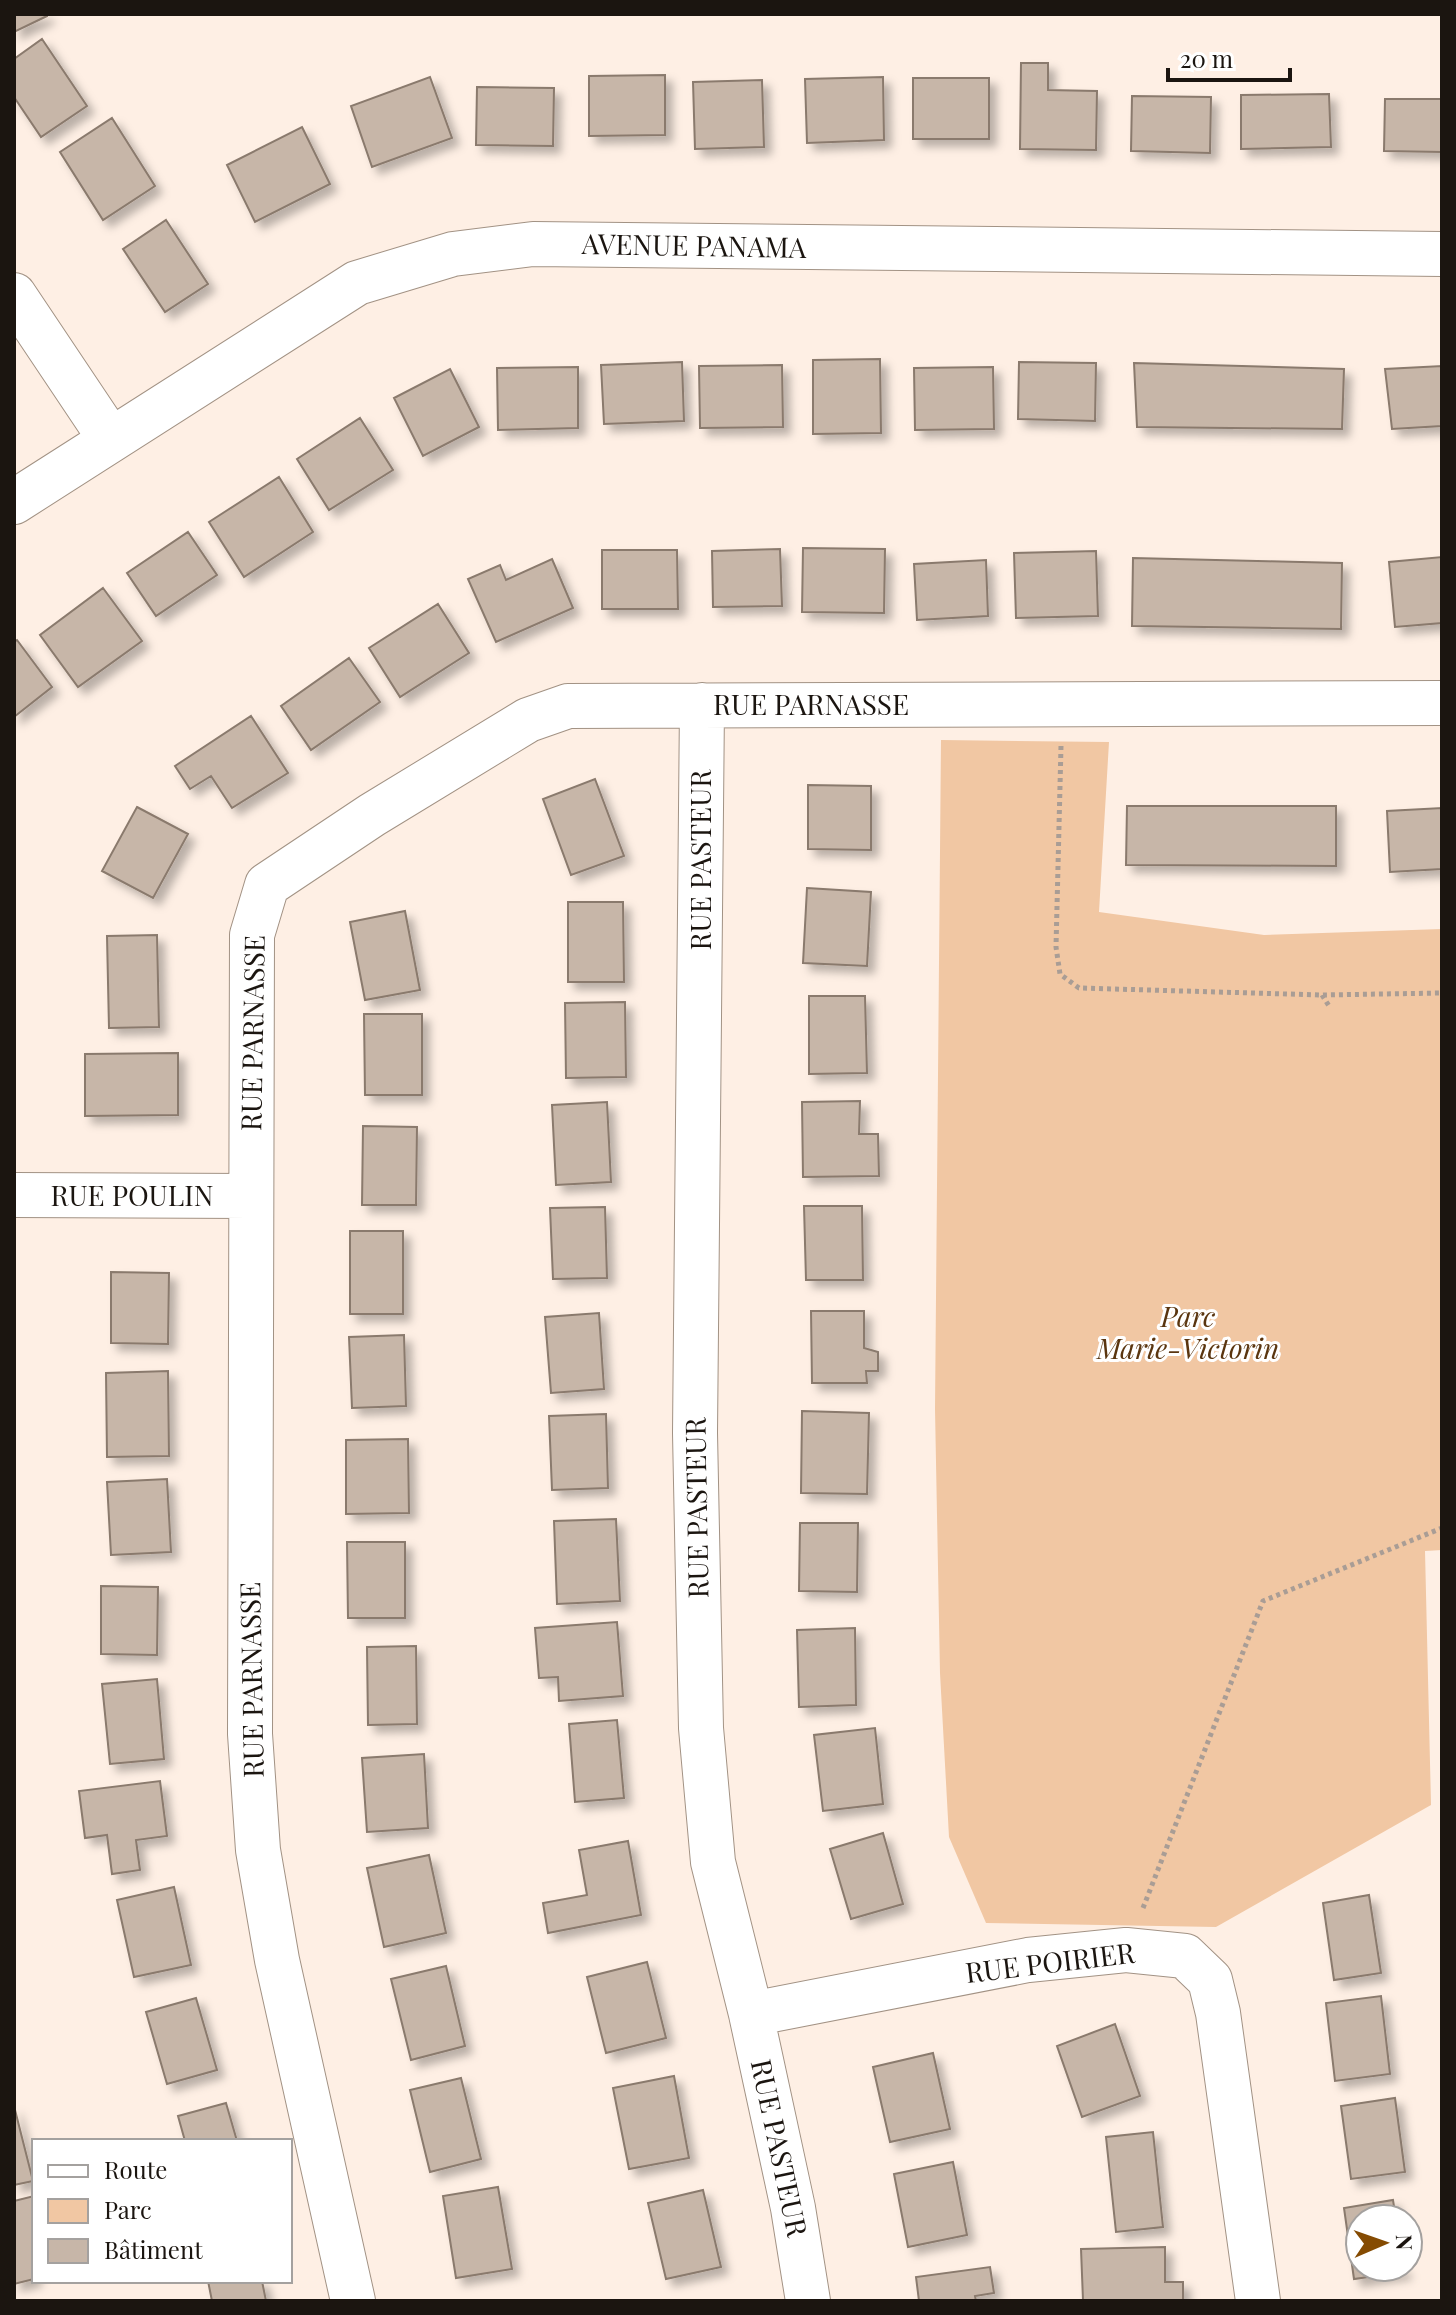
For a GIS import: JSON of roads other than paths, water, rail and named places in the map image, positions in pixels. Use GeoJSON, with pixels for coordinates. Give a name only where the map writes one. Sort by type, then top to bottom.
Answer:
{"type":"FeatureCollection","features":[{"type":"Feature","properties":{"kind":"street","name":"AVENUE PANAMA"},"geometry":{"type":"LineString","coordinates":[[14,502],[357,283],[453,254],[533,244],[1442,254]]}},
{"type":"Feature","properties":{"kind":"street"},"geometry":{"type":"LineString","coordinates":[[14,295],[111,440]]}},
{"type":"Feature","properties":{"kind":"street","name":"RUE PARNASSE"},"geometry":{"type":"LineString","coordinates":[[353,2301],[277,1960],[258,1850],[250,1734],[252,935],[267,885],[372,815],[528,720],[568,706],[1442,703]]}},
{"type":"Feature","properties":{"kind":"street","name":"RUE PASTEUR"},"geometry":{"type":"LineString","coordinates":[[702,705],[695,1433],[701,1728],[713,1862],[751,2014],[793,2208],[808,2301]]}},
{"type":"Feature","properties":{"kind":"street","name":"RUE POULIN"},"geometry":{"type":"LineString","coordinates":[[14,1195],[250,1196]]}},
{"type":"Feature","properties":{"kind":"street","name":"RUE POIRIER"},"geometry":{"type":"LineString","coordinates":[[751,2014],[1028,1960],[1126,1950],[1185,1956],[1210,1980],[1218,2013],[1258,2301]]}},
{"type":"Feature","properties":{"kind":"park label","name":"Parc Marie-Victorin"},"geometry":{"type":"Point","coordinates":[1188,1333]}}]}
